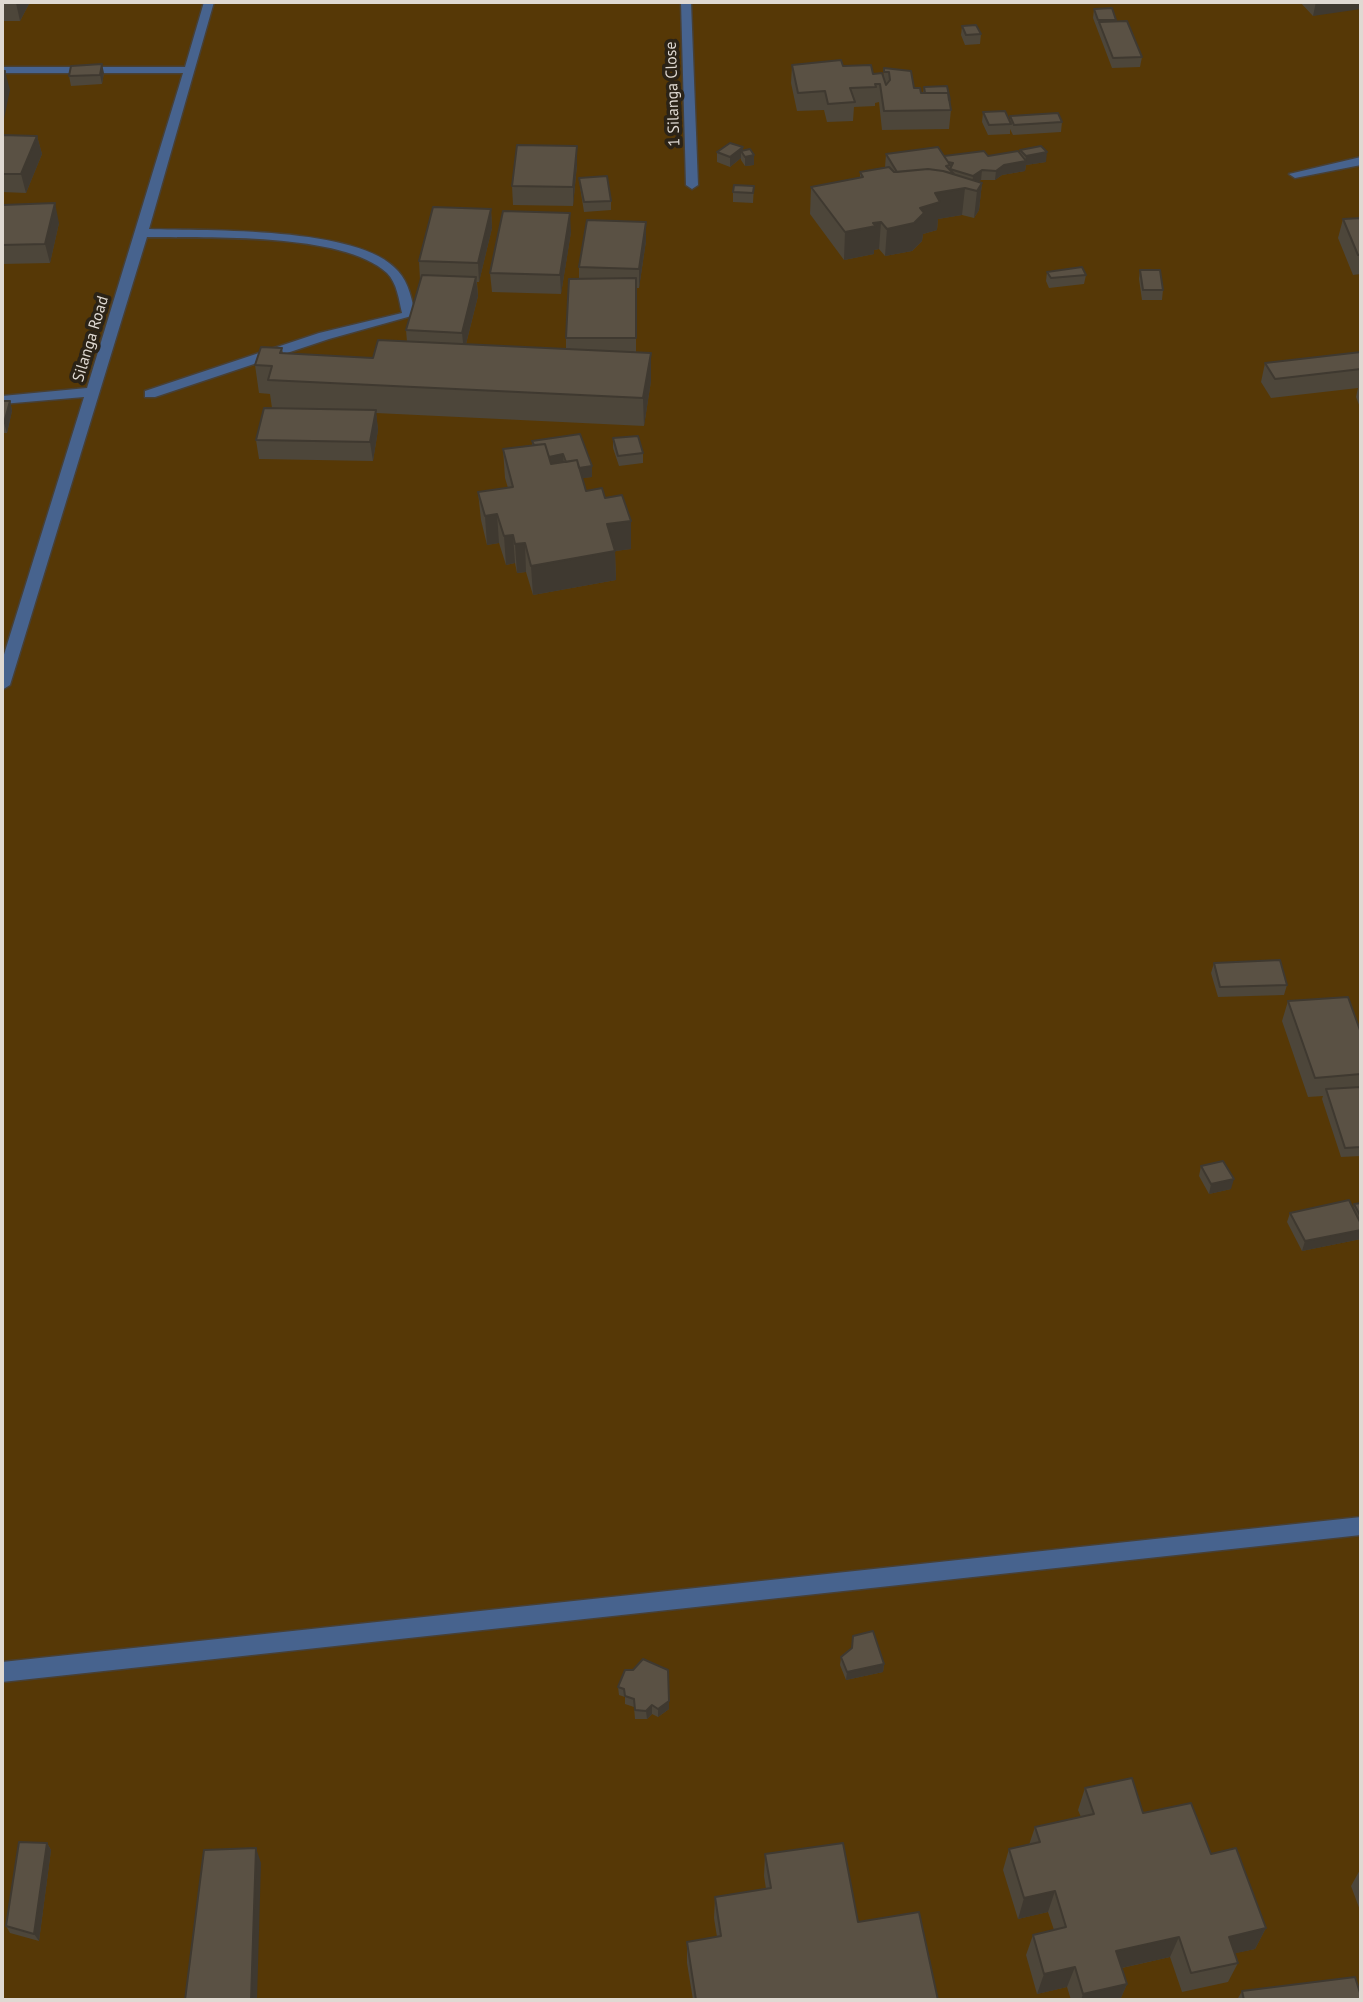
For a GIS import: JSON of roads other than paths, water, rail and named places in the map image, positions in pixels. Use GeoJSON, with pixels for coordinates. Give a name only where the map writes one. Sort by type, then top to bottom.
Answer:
{"type":"FeatureCollection","features":[{"type":"Feature","properties":{"kind":"street","name":"Silanga Road"},"geometry":{"type":"LineString","coordinates":[[2,685],[142,233],[209,2]]}},
{"type":"Feature","properties":{"kind":"street","name":"1 Silanga Close"},"geometry":{"type":"LineString","coordinates":[[686,2],[692,185]]}},
{"type":"Feature","properties":{"kind":"street"},"geometry":{"type":"LineString","coordinates":[[2,70],[189,70]]}},
{"type":"Feature","properties":{"kind":"street"},"geometry":{"type":"LineString","coordinates":[[1294,174],[1361,161]]}},
{"type":"Feature","properties":{"kind":"street"},"geometry":{"type":"LineString","coordinates":[[142,233],[287,238],[372,256],[391,270],[403,289],[409,315],[324,336],[150,394]]}},
{"type":"Feature","properties":{"kind":"street"},"geometry":{"type":"LineString","coordinates":[[2,400],[93,392]]}},
{"type":"Feature","properties":{"kind":"street"},"geometry":{"type":"LineString","coordinates":[[2,1672],[1361,1526]]}}]}
